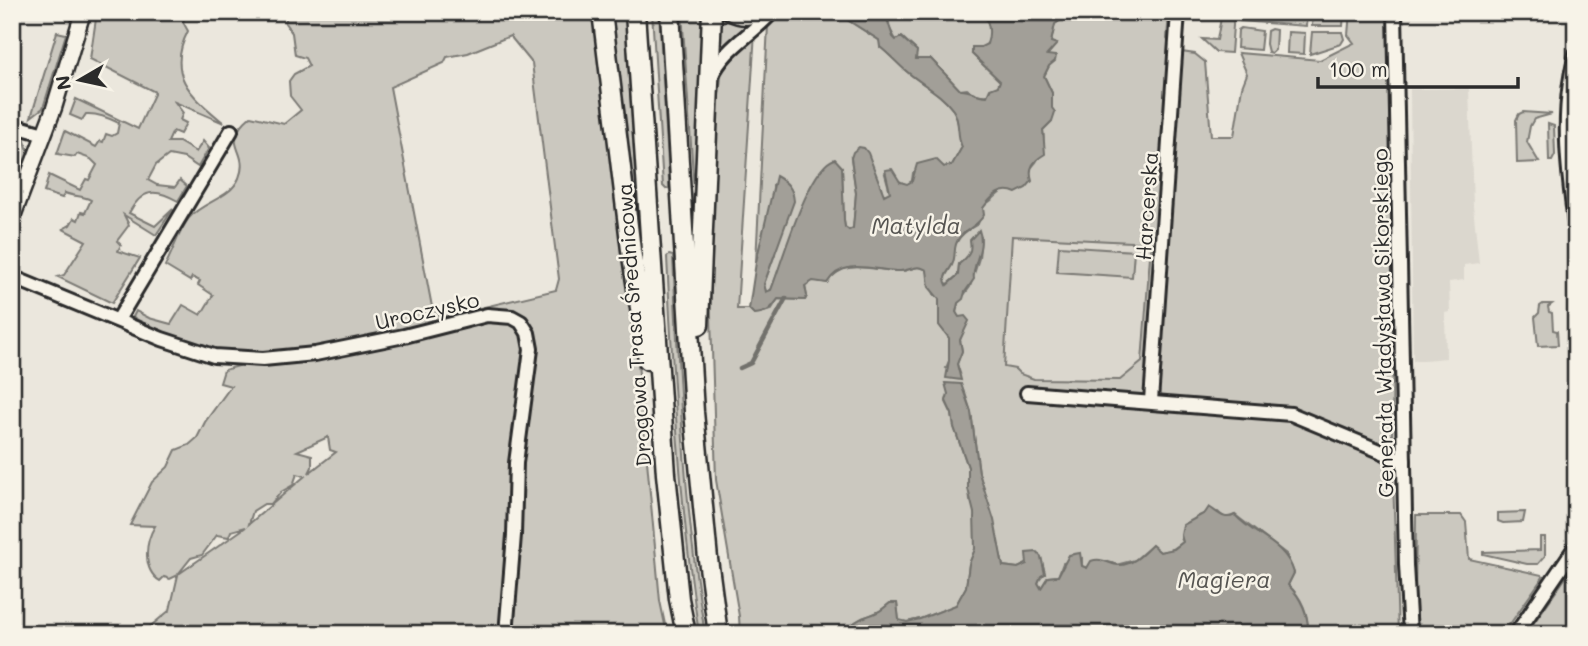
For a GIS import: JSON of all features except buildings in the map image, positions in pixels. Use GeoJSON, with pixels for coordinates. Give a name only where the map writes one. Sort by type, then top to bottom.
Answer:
{"type":"FeatureCollection","features":[{"type":"Feature","properties":{"kind":"main road"},"geometry":{"type":"LineString","coordinates":[[602,12],[631,250],[666,474]]}},
{"type":"Feature","properties":{"kind":"main road","name":"Drogowa Trasa Średnicowa"},"geometry":{"type":"LineString","coordinates":[[635,12],[666,474],[679,599],[686,634]]}},
{"type":"Feature","properties":{"kind":"main road"},"geometry":{"type":"LineString","coordinates":[[670,12],[694,412],[718,634]]}},
{"type":"Feature","properties":{"kind":"main road"},"geometry":{"type":"LineString","coordinates":[[694,412],[712,12]]}},
{"type":"Feature","properties":{"kind":"main road"},"geometry":{"type":"LineString","coordinates":[[731,12],[738,16],[750,16],[762,12]]}},
{"type":"Feature","properties":{"kind":"street"},"geometry":{"type":"LineString","coordinates":[[12,219],[64,78],[83,12]]}},
{"type":"Feature","properties":{"kind":"street"},"geometry":{"type":"LineString","coordinates":[[710,80],[731,48],[772,12]]}},
{"type":"Feature","properties":{"kind":"street","name":"Harcerska"},"geometry":{"type":"LineString","coordinates":[[1151,401],[1178,12]]}},
{"type":"Feature","properties":{"kind":"street","name":"Generała Władysława Sikorskiego"},"geometry":{"type":"LineString","coordinates":[[1395,12],[1406,598],[1410,634]]}},
{"type":"Feature","properties":{"kind":"street"},"geometry":{"type":"LineString","coordinates":[[1575,57],[1568,91],[1566,124],[1576,231]]}},
{"type":"Feature","properties":{"kind":"street"},"geometry":{"type":"LineString","coordinates":[[12,125],[44,134]]}},
{"type":"Feature","properties":{"kind":"street"},"geometry":{"type":"LineString","coordinates":[[118,320],[231,131]]}},
{"type":"Feature","properties":{"kind":"street","name":"Uroczysko"},"geometry":{"type":"LineString","coordinates":[[12,277],[189,349],[214,356],[243,359],[315,354],[404,336],[487,315],[512,317],[521,322],[528,333],[531,349],[516,463],[514,535],[506,634]]}},
{"type":"Feature","properties":{"kind":"street"},"geometry":{"type":"LineString","coordinates":[[1027,393],[1290,414],[1404,461]]}},
{"type":"Feature","properties":{"kind":"street"},"geometry":{"type":"LineString","coordinates":[[1516,634],[1576,546]]}},
{"type":"Feature","properties":{"kind":"shaded area"},"geometry":{"type":"Polygon","coordinates":[[[97,12],[116,12],[160,21],[168,13],[187,12],[183,22],[188,31],[179,61],[181,73],[192,94],[224,123],[175,102],[183,113],[180,120],[186,123],[180,134],[173,131],[168,142],[179,142],[196,152],[203,141],[209,148],[198,167],[184,158],[169,155],[156,165],[148,180],[157,185],[175,187],[180,180],[187,186],[178,201],[162,194],[150,193],[134,205],[129,213],[155,226],[173,209],[156,235],[124,215],[129,225],[117,241],[121,245],[118,251],[140,258],[112,303],[58,277],[64,275],[86,241],[63,229],[70,225],[74,218],[78,220],[81,212],[85,213],[91,200],[65,193],[62,198],[44,192],[49,175],[80,190],[97,165],[91,159],[77,154],[75,157],[57,154],[65,131],[96,147],[100,141],[103,142],[106,134],[112,136],[117,133],[119,123],[107,118],[86,114],[82,120],[70,115],[76,99],[138,129],[155,92],[90,59],[97,12]]]}},
{"type":"Feature","properties":{"kind":"shaded area"},"geometry":{"type":"Polygon","coordinates":[[[288,12],[512,12],[521,23],[528,12],[597,12],[631,288],[660,601],[667,634],[141,634],[170,610],[178,575],[170,579],[164,577],[160,581],[154,576],[148,563],[147,548],[155,526],[130,525],[152,482],[168,467],[176,450],[189,445],[197,438],[231,386],[220,383],[224,370],[239,366],[243,360],[173,336],[133,317],[136,311],[171,324],[183,305],[201,315],[213,295],[198,285],[200,281],[192,277],[190,281],[165,266],[189,218],[229,191],[239,178],[242,168],[235,140],[241,126],[251,116],[284,124],[301,110],[290,96],[289,81],[294,74],[309,66],[305,58],[295,55],[292,33],[285,23],[288,12]],[[510,36],[468,53],[447,57],[444,63],[390,87],[432,307],[442,317],[556,290],[559,279],[532,63],[510,36]],[[328,437],[297,451],[312,455],[309,473],[336,452],[330,450],[328,437]],[[297,474],[293,485],[281,492],[271,504],[264,504],[253,511],[249,524],[305,476],[297,474]],[[246,527],[231,531],[229,537],[217,535],[202,555],[191,558],[179,573],[246,527]]]}},
{"type":"Feature","properties":{"kind":"shaded area"},"geometry":{"type":"Polygon","coordinates":[[[609,12],[625,12],[637,197],[633,193],[609,12]]]}},
{"type":"Feature","properties":{"kind":"shaded area"},"geometry":{"type":"Polygon","coordinates":[[[652,12],[659,12],[669,180],[669,188],[666,189],[663,186],[652,12]]]}},
{"type":"Feature","properties":{"kind":"shaded area"},"geometry":{"type":"Polygon","coordinates":[[[682,12],[706,12],[698,191],[694,189],[682,12]]]}},
{"type":"Feature","properties":{"kind":"shaded area"},"geometry":{"type":"Polygon","coordinates":[[[720,12],[726,12],[752,25],[727,44],[718,55],[720,12]]]}},
{"type":"Feature","properties":{"kind":"shaded area"},"geometry":{"type":"Polygon","coordinates":[[[783,12],[835,12],[880,41],[880,47],[953,110],[962,147],[952,165],[944,167],[938,163],[913,173],[912,181],[907,185],[885,174],[890,192],[887,195],[882,194],[881,186],[851,158],[856,193],[853,229],[849,230],[844,221],[842,167],[835,160],[811,186],[771,290],[766,292],[764,284],[775,254],[773,184],[773,195],[756,262],[768,25],[783,12]]]}},
{"type":"Feature","properties":{"kind":"shaded area"},"geometry":{"type":"Polygon","coordinates":[[[868,12],[982,12],[990,37],[986,45],[972,54],[1000,81],[997,87],[987,95],[967,89],[960,90],[931,59],[915,59],[917,51],[902,37],[896,40],[888,18],[868,12]]]}},
{"type":"Feature","properties":{"kind":"shaded area"},"geometry":{"type":"Polygon","coordinates":[[[1072,12],[1169,12],[1167,39],[1175,51],[1195,54],[1205,62],[1211,136],[1234,136],[1242,87],[1247,74],[1238,53],[1320,60],[1354,43],[1348,35],[1350,12],[1388,12],[1392,446],[1398,634],[1308,634],[1304,607],[1288,585],[1294,573],[1286,554],[1235,515],[1226,517],[1218,512],[1195,518],[1181,538],[1183,542],[1173,549],[1160,552],[1152,545],[1135,560],[1116,565],[1112,563],[1087,568],[1082,566],[1082,558],[1063,563],[1058,576],[1048,577],[1041,588],[1038,583],[1045,574],[1041,557],[1018,568],[1003,566],[995,530],[975,530],[975,549],[969,564],[966,587],[956,605],[907,622],[899,621],[897,603],[890,603],[835,634],[740,634],[716,480],[710,283],[722,68],[755,32],[737,309],[749,309],[754,314],[771,310],[778,299],[805,300],[805,287],[813,280],[827,283],[842,270],[851,268],[904,271],[923,268],[927,270],[934,294],[939,299],[939,325],[949,338],[949,361],[946,368],[960,373],[957,364],[962,351],[960,340],[963,329],[956,313],[958,303],[970,287],[979,258],[981,236],[968,257],[959,264],[958,275],[946,285],[944,279],[952,265],[954,247],[960,237],[978,224],[983,208],[1029,170],[1041,154],[1043,130],[1052,121],[1052,93],[1044,76],[1049,66],[1047,55],[1056,44],[1051,43],[1055,24],[1072,12]],[[1012,236],[1004,367],[1015,369],[1034,379],[1120,380],[1142,362],[1151,243],[1012,236]],[[965,393],[948,394],[946,402],[968,467],[970,501],[990,509],[979,473],[971,412],[965,393]]]}},
{"type":"Feature","properties":{"kind":"shaded area"},"geometry":{"type":"Polygon","coordinates":[[[1222,12],[1234,12],[1231,53],[1216,52],[1202,39],[1217,40],[1222,12]]]}},
{"type":"Feature","properties":{"kind":"shaded area"},"geometry":{"type":"Polygon","coordinates":[[[1241,12],[1307,12],[1306,26],[1240,21],[1241,12]]]}},
{"type":"Feature","properties":{"kind":"shaded area"},"geometry":{"type":"Polygon","coordinates":[[[1313,12],[1344,12],[1343,26],[1312,26],[1313,12]]]}},
{"type":"Feature","properties":{"kind":"shaded area"},"geometry":{"type":"Polygon","coordinates":[[[1241,28],[1262,31],[1260,50],[1237,48],[1238,30],[1241,28]]]}},
{"type":"Feature","properties":{"kind":"shaded area"},"geometry":{"type":"Polygon","coordinates":[[[1276,30],[1275,50],[1272,53],[1268,52],[1266,44],[1267,31],[1276,30]]]}},
{"type":"Feature","properties":{"kind":"shaded area"},"geometry":{"type":"Polygon","coordinates":[[[57,32],[66,34],[43,108],[31,117],[57,32]]]}},
{"type":"Feature","properties":{"kind":"shaded area"},"geometry":{"type":"Polygon","coordinates":[[[1288,32],[1305,33],[1304,54],[1287,53],[1288,32]]]}},
{"type":"Feature","properties":{"kind":"shaded area"},"geometry":{"type":"Polygon","coordinates":[[[1312,32],[1342,32],[1344,39],[1341,44],[1310,54],[1312,32]]]}},
{"type":"Feature","properties":{"kind":"shaded area"},"geometry":{"type":"Polygon","coordinates":[[[1469,88],[1473,206],[1479,263],[1464,265],[1464,280],[1449,282],[1450,312],[1445,313],[1446,358],[1413,361],[1410,89],[1469,88]]]}},
{"type":"Feature","properties":{"kind":"shaded area"},"geometry":{"type":"Polygon","coordinates":[[[1523,112],[1552,114],[1534,119],[1530,126],[1527,142],[1539,162],[1517,163],[1516,120],[1523,112]]]}},
{"type":"Feature","properties":{"kind":"shaded area"},"geometry":{"type":"Polygon","coordinates":[[[1548,124],[1554,126],[1555,155],[1552,161],[1549,161],[1548,124]]]}},
{"type":"Feature","properties":{"kind":"shaded area"},"geometry":{"type":"Polygon","coordinates":[[[24,137],[28,151],[12,193],[12,170],[24,137]]]}},
{"type":"Feature","properties":{"kind":"shaded area"},"geometry":{"type":"Polygon","coordinates":[[[1012,236],[1151,243],[1142,362],[1120,380],[1034,379],[1003,367],[1012,236]]]}},
{"type":"Feature","properties":{"kind":"shaded area"},"geometry":{"type":"Polygon","coordinates":[[[1059,246],[1134,251],[1132,277],[1057,272],[1059,246]]]}},
{"type":"Feature","properties":{"kind":"shaded area"},"geometry":{"type":"Polygon","coordinates":[[[669,255],[673,256],[687,493],[705,634],[699,634],[682,493],[672,351],[669,255]]]}},
{"type":"Feature","properties":{"kind":"shaded area"},"geometry":{"type":"Polygon","coordinates":[[[1543,304],[1552,304],[1548,307],[1552,313],[1553,330],[1557,331],[1558,345],[1538,346],[1535,317],[1543,304]]]}},
{"type":"Feature","properties":{"kind":"shaded area"},"geometry":{"type":"Polygon","coordinates":[[[1525,512],[1523,522],[1498,521],[1498,513],[1525,512]]]}},
{"type":"Feature","properties":{"kind":"shaded area"},"geometry":{"type":"Polygon","coordinates":[[[1416,515],[1461,515],[1466,522],[1469,559],[1542,575],[1503,634],[1419,634],[1415,602],[1416,515]]]}},
{"type":"Feature","properties":{"kind":"shaded area"},"geometry":{"type":"Polygon","coordinates":[[[1540,537],[1545,537],[1545,556],[1538,564],[1483,554],[1540,550],[1540,537]]]}},
{"type":"Feature","properties":{"kind":"shaded area"},"geometry":{"type":"Polygon","coordinates":[[[1576,563],[1576,623],[1571,634],[1526,634],[1576,563]]]}},
{"type":"Feature","properties":{"kind":"water","name":"Matylda"},"geometry":{"type":"Polygon","coordinates":[[[835,12],[868,12],[877,16],[885,13],[893,37],[896,40],[901,37],[917,51],[916,59],[931,59],[960,90],[987,96],[990,89],[998,86],[1000,81],[972,54],[972,47],[981,47],[987,44],[988,40],[988,23],[982,12],[1072,13],[1055,24],[1051,42],[1057,44],[1047,55],[1056,56],[1044,76],[1052,93],[1052,108],[1055,112],[1052,121],[1043,130],[1045,154],[1032,165],[1032,181],[1016,193],[1006,191],[993,196],[983,208],[984,215],[981,219],[957,241],[953,261],[945,276],[947,285],[958,275],[959,264],[970,251],[970,240],[979,230],[981,244],[974,268],[974,279],[958,303],[956,312],[959,317],[965,316],[969,321],[960,340],[962,351],[957,364],[961,380],[946,378],[949,338],[939,325],[939,299],[929,287],[927,270],[923,268],[900,271],[851,267],[834,275],[827,283],[813,281],[805,286],[805,300],[778,299],[768,310],[758,314],[749,309],[756,262],[776,176],[789,186],[794,201],[764,284],[766,292],[771,290],[806,196],[825,166],[835,159],[842,167],[844,221],[849,230],[853,228],[856,193],[851,158],[859,147],[868,153],[884,195],[890,192],[885,170],[892,169],[900,182],[907,184],[912,181],[917,164],[936,159],[944,167],[952,165],[962,147],[957,119],[948,104],[880,47],[879,40],[835,12]]]}},
{"type":"Feature","properties":{"kind":"water","name":"Magiera"},"geometry":{"type":"Polygon","coordinates":[[[945,383],[961,384],[971,412],[979,473],[994,520],[1003,566],[1018,568],[1027,564],[1026,553],[1037,552],[1045,574],[1038,583],[1041,588],[1048,577],[1058,576],[1069,555],[1080,553],[1082,566],[1087,568],[1091,561],[1095,560],[1118,565],[1128,564],[1152,545],[1160,552],[1174,549],[1183,542],[1183,525],[1205,513],[1209,507],[1225,517],[1235,515],[1284,554],[1294,573],[1288,585],[1303,607],[1308,634],[835,634],[890,603],[897,603],[899,620],[907,622],[920,619],[956,605],[966,587],[969,564],[975,549],[974,513],[968,489],[968,467],[946,401],[948,394],[945,383]]]}},
{"type":"Feature","properties":{"kind":"waterway"},"geometry":{"type":"LineString","coordinates":[[740,368],[751,363],[786,298]]}}]}
